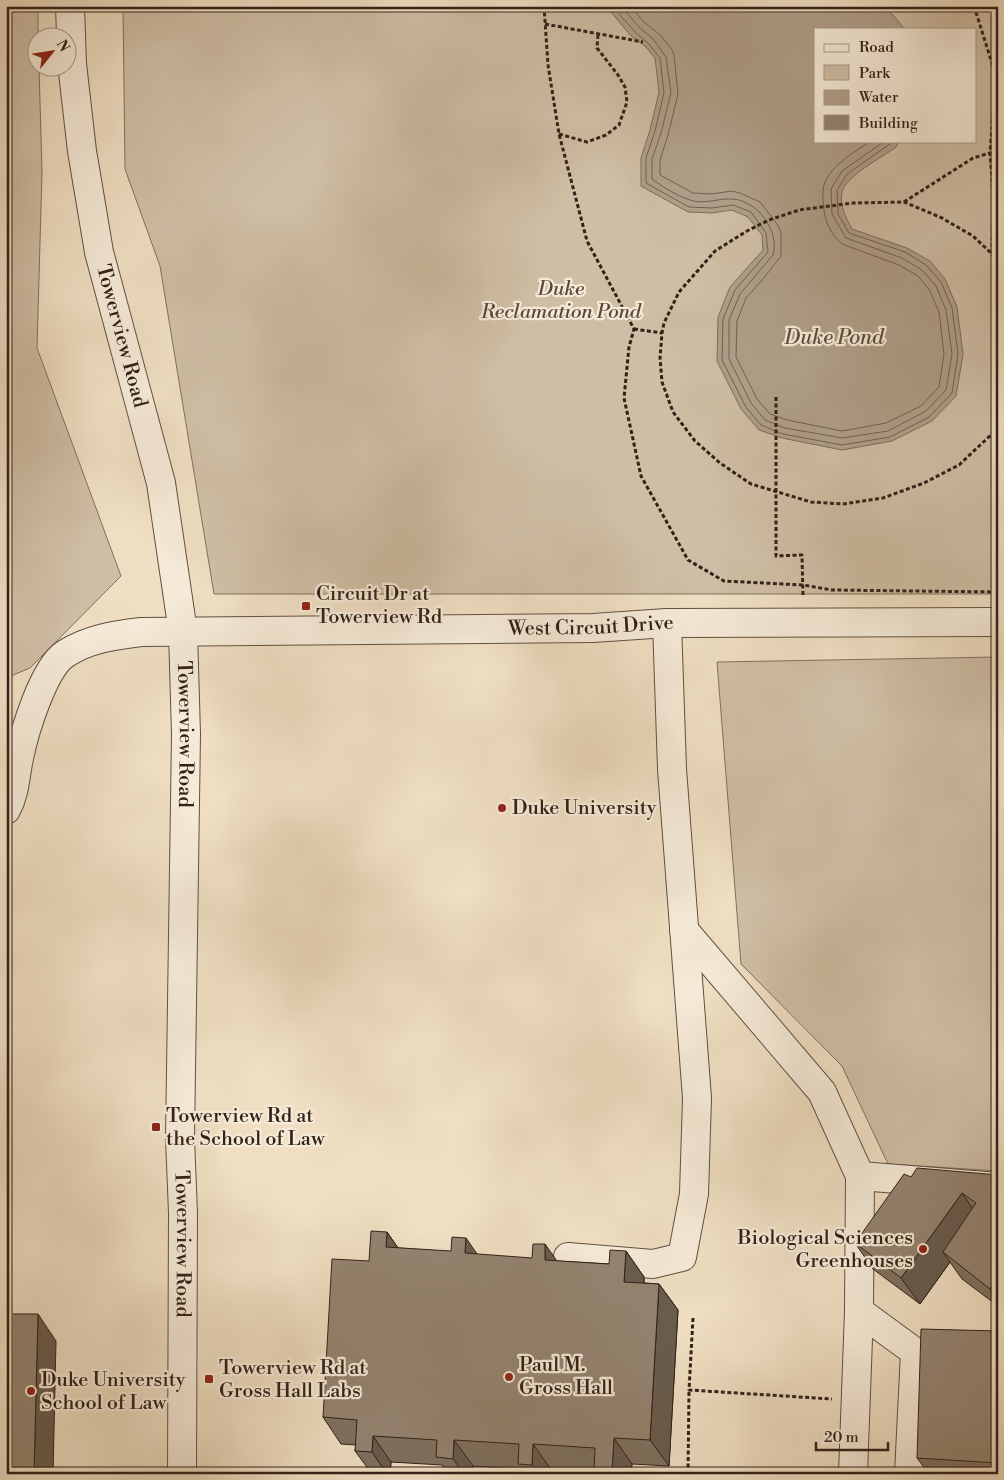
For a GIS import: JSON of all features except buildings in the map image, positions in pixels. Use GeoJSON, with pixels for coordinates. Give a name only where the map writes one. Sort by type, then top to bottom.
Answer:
{"type":"FeatureCollection","features":[{"type":"Feature","properties":{"kind":"street","name":"Towerview Road"},"geometry":{"type":"LineString","coordinates":[[70,6],[72,64],[82,151],[99,252],[161,483],[183,632],[186,734],[180,1138],[183,1213],[182,1474]]}},
{"type":"Feature","properties":{"kind":"street","name":"West Circuit Drive"},"geometry":{"type":"LineString","coordinates":[[6,810],[13,799],[12,759],[48,674],[63,655],[90,642],[115,635],[142,632],[555,628],[666,623],[998,622]]}},
{"type":"Feature","properties":{"kind":"street"},"geometry":{"type":"LineString","coordinates":[[568,1257],[653,1264],[682,1257],[694,1194],[697,1098],[672,769],[666,623]]}},
{"type":"Feature","properties":{"kind":"street"},"geometry":{"type":"LineString","coordinates":[[684,930],[822,1092],[860,1176],[860,1311],[853,1474]]}},
{"type":"Feature","properties":{"kind":"street"},"geometry":{"type":"LineString","coordinates":[[860,1176],[998,1187]]}},
{"type":"Feature","properties":{"kind":"street"},"geometry":{"type":"LineString","coordinates":[[860,1311],[915,1352],[908,1474]]}},
{"type":"Feature","properties":{"kind":"path"},"geometry":{"type":"LineString","coordinates":[[544,6],[548,64],[559,134],[587,241],[634,329],[629,347],[624,398],[641,476],[688,560],[724,581],[802,585],[832,590],[998,592]]}},
{"type":"Feature","properties":{"kind":"path"},"geometry":{"type":"LineString","coordinates":[[974,6],[996,76],[990,153],[994,203],[992,254]]}},
{"type":"Feature","properties":{"kind":"path"},"geometry":{"type":"LineString","coordinates":[[545,24],[643,42]]}},
{"type":"Feature","properties":{"kind":"path"},"geometry":{"type":"LineString","coordinates":[[559,134],[587,142],[606,135],[619,125],[627,102],[625,87],[597,48],[598,35]]}},
{"type":"Feature","properties":{"kind":"path"},"geometry":{"type":"LineString","coordinates":[[904,202],[973,158],[990,153],[998,157]]}},
{"type":"Feature","properties":{"kind":"path"},"geometry":{"type":"LineString","coordinates":[[998,263],[992,254],[973,236],[942,218],[904,202],[868,202],[818,206],[799,210],[747,231],[715,251],[679,292],[664,323],[660,358],[662,382],[673,412],[695,441],[720,463],[751,484],[811,502],[843,504],[883,498],[924,483],[959,465],[998,426]]}},
{"type":"Feature","properties":{"kind":"path"},"geometry":{"type":"LineString","coordinates":[[634,329],[662,333]]}},
{"type":"Feature","properties":{"kind":"path"},"geometry":{"type":"LineString","coordinates":[[776,397],[776,556],[802,555],[802,585]]}},
{"type":"Feature","properties":{"kind":"path"},"geometry":{"type":"LineString","coordinates":[[688,1474],[689,1390],[693,1318]]}},
{"type":"Feature","properties":{"kind":"path"},"geometry":{"type":"LineString","coordinates":[[689,1390],[856,1400]]}},
{"type":"Feature","properties":{"kind":"green space"},"geometry":{"type":"Polygon","coordinates":[[[6,6],[38,6],[38,28],[28,28],[28,78],[39,78],[42,172],[37,348],[121,576],[30,668],[6,678],[6,6]]]}},
{"type":"Feature","properties":{"kind":"green space","name":"Duke Reclamation Pond"},"geometry":{"type":"Polygon","coordinates":[[[123,6],[998,6],[998,594],[214,594],[160,266],[125,169],[123,6]]]}},
{"type":"Feature","properties":{"kind":"green space"},"geometry":{"type":"Polygon","coordinates":[[[998,657],[998,1171],[888,1164],[842,1066],[741,964],[717,662],[998,657]]]}},
{"type":"Feature","properties":{"kind":"water","name":"Duke Pond"},"geometry":{"type":"Polygon","coordinates":[[[606,6],[885,6],[904,28],[814,28],[814,142],[899,142],[895,148],[850,180],[842,192],[841,202],[845,216],[852,229],[907,248],[930,261],[945,279],[957,307],[963,354],[956,396],[932,421],[892,441],[842,450],[782,438],[759,430],[741,409],[717,361],[718,317],[730,287],[763,250],[762,235],[748,217],[732,210],[712,213],[688,212],[641,186],[641,158],[659,92],[655,58],[645,46],[631,36],[606,6]]]}},
{"type":"Feature","properties":{"kind":"place","name":"Circuit Dr at Towerview Rd"},"geometry":{"type":"Point","coordinates":[306,606]}},
{"type":"Feature","properties":{"kind":"place","name":"Duke University"},"geometry":{"type":"Point","coordinates":[502,808]}},
{"type":"Feature","properties":{"kind":"place","name":"Towerview Rd at the School of Law"},"geometry":{"type":"Point","coordinates":[156,1127]}},
{"type":"Feature","properties":{"kind":"place","name":"Biological Sciences Greenhouses"},"geometry":{"type":"Point","coordinates":[923,1249]}},
{"type":"Feature","properties":{"kind":"place","name":"Paul M. Gross Hall"},"geometry":{"type":"Point","coordinates":[509,1377]}},
{"type":"Feature","properties":{"kind":"place","name":"Towerview Rd at Gross Hall Labs"},"geometry":{"type":"Point","coordinates":[209,1379]}},
{"type":"Feature","properties":{"kind":"place","name":"Duke University School of Law"},"geometry":{"type":"Point","coordinates":[31,1391]}}]}
